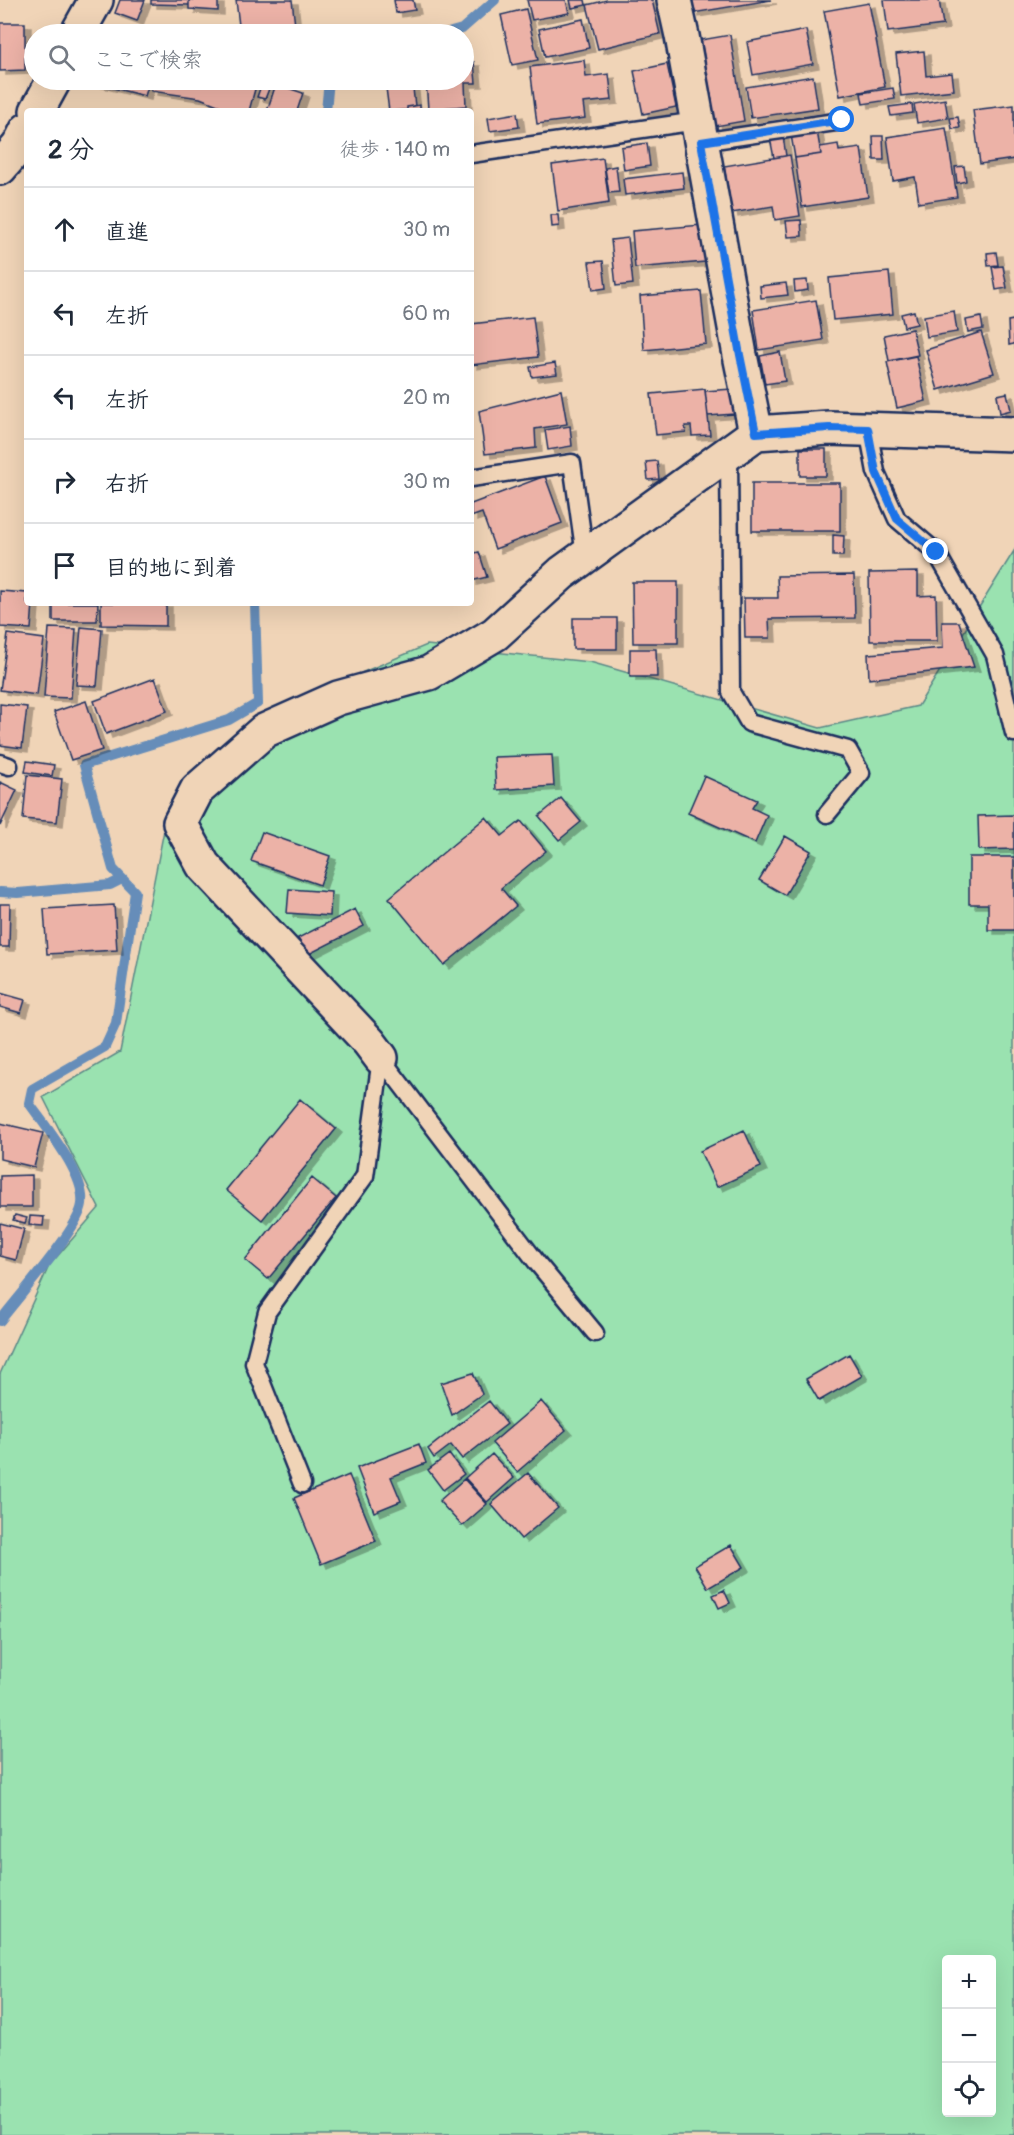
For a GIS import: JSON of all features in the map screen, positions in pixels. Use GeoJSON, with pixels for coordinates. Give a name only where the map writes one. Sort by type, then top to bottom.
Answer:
{"type":"FeatureCollection","features":[{"type":"Feature","properties":{"kind":"street"},"geometry":{"type":"LineString","coordinates":[[83,24],[96,0]]}},
{"type":"Feature","properties":{"kind":"street"},"geometry":{"type":"LineString","coordinates":[[674,0],[756,433]]}},
{"type":"Feature","properties":{"kind":"street"},"geometry":{"type":"LineString","coordinates":[[39,108],[49,90]]}},
{"type":"Feature","properties":{"kind":"street"},"geometry":{"type":"LineString","coordinates":[[381,1058],[369,1042],[203,865],[180,823],[197,790],[264,731],[338,698],[429,673],[495,634],[562,573],[756,433],[829,428],[1014,434]]}},
{"type":"Feature","properties":{"kind":"lane"},"geometry":{"type":"LineString","coordinates":[[474,154],[699,131],[842,120]]}},
{"type":"Feature","properties":{"kind":"lane"},"geometry":{"type":"LineString","coordinates":[[868,429],[876,472],[897,519],[936,552],[995,655],[1014,733]]}},
{"type":"Feature","properties":{"kind":"lane"},"geometry":{"type":"LineString","coordinates":[[729,453],[731,692],[749,723],[848,750],[861,773],[827,814]]}},
{"type":"Feature","properties":{"kind":"lane"},"geometry":{"type":"LineString","coordinates":[[474,478],[572,463],[585,556]]}},
{"type":"Feature","properties":{"kind":"lane"},"geometry":{"type":"LineString","coordinates":[[381,1058],[538,1264],[595,1332]]}},
{"type":"Feature","properties":{"kind":"lane"},"geometry":{"type":"LineString","coordinates":[[302,1484],[254,1363],[267,1312],[365,1176],[381,1058]]}},
{"type":"Feature","properties":{"kind":"green space"},"geometry":{"type":"Polygon","coordinates":[[[1014,551],[1014,2135],[0,2135],[0,1374],[49,1266],[99,1208],[43,1097],[120,1052],[169,805],[257,717],[427,645],[590,662],[820,728],[918,706],[1014,551]]]}},
{"type":"Feature","properties":{"kind":"building"},"geometry":{"type":"Polygon","coordinates":[[[120,0],[145,0],[137,21],[115,13],[120,0]]]}},
{"type":"Feature","properties":{"kind":"building"},"geometry":{"type":"Polygon","coordinates":[[[151,0],[189,0],[189,5],[151,4],[151,0]]]}},
{"type":"Feature","properties":{"kind":"building"},"geometry":{"type":"Polygon","coordinates":[[[189,0],[218,0],[218,11],[189,9],[189,0]]]}},
{"type":"Feature","properties":{"kind":"building"},"geometry":{"type":"Polygon","coordinates":[[[236,0],[292,0],[295,24],[239,24],[236,0]]]}},
{"type":"Feature","properties":{"kind":"building"},"geometry":{"type":"Polygon","coordinates":[[[394,0],[413,0],[415,10],[396,13],[394,0]]]}},
{"type":"Feature","properties":{"kind":"building"},"geometry":{"type":"Polygon","coordinates":[[[527,0],[566,0],[569,13],[532,20],[527,0]]]}},
{"type":"Feature","properties":{"kind":"building"},"geometry":{"type":"Polygon","coordinates":[[[570,0],[585,0],[586,5],[572,8],[570,0]]]}},
{"type":"Feature","properties":{"kind":"building"},"geometry":{"type":"Polygon","coordinates":[[[607,0],[652,0],[660,34],[598,49],[587,5],[607,0]]]}},
{"type":"Feature","properties":{"kind":"building"},"geometry":{"type":"Polygon","coordinates":[[[691,0],[771,0],[693,13],[691,0]]]}},
{"type":"Feature","properties":{"kind":"building"},"geometry":{"type":"Polygon","coordinates":[[[884,0],[939,0],[943,25],[888,32],[884,0]]]}},
{"type":"Feature","properties":{"kind":"building"},"geometry":{"type":"Polygon","coordinates":[[[869,3],[885,87],[840,96],[824,11],[869,3]]]}},
{"type":"Feature","properties":{"kind":"building"},"geometry":{"type":"Polygon","coordinates":[[[526,9],[538,60],[512,65],[501,15],[526,9]]]}},
{"type":"Feature","properties":{"kind":"building"},"geometry":{"type":"Polygon","coordinates":[[[583,19],[589,48],[545,57],[539,29],[583,19]]]}},
{"type":"Feature","properties":{"kind":"building"},"geometry":{"type":"Polygon","coordinates":[[[0,23],[25,23],[24,70],[0,71],[0,23]]]}},
{"type":"Feature","properties":{"kind":"building"},"geometry":{"type":"Polygon","coordinates":[[[806,30],[813,64],[753,75],[747,42],[806,30]]]}},
{"type":"Feature","properties":{"kind":"building"},"geometry":{"type":"Polygon","coordinates":[[[730,35],[744,121],[716,126],[701,40],[730,35]]]}},
{"type":"Feature","properties":{"kind":"building"},"geometry":{"type":"Polygon","coordinates":[[[924,51],[926,76],[952,73],[954,90],[901,96],[896,54],[924,51]]]}},
{"type":"Feature","properties":{"kind":"building"},"geometry":{"type":"Polygon","coordinates":[[[584,60],[586,77],[609,74],[612,100],[583,103],[585,118],[537,124],[530,67],[584,60]]]}},
{"type":"Feature","properties":{"kind":"building"},"geometry":{"type":"Polygon","coordinates":[[[667,64],[676,107],[643,114],[634,71],[667,64]]]}},
{"type":"Feature","properties":{"kind":"building"},"geometry":{"type":"Polygon","coordinates":[[[813,76],[818,108],[751,118],[746,87],[813,76]]]}},
{"type":"Feature","properties":{"kind":"building"},"geometry":{"type":"Polygon","coordinates":[[[893,88],[895,99],[863,104],[861,93],[893,88]]]}},
{"type":"Feature","properties":{"kind":"building"},"geometry":{"type":"Polygon","coordinates":[[[121,90],[147,90],[145,96],[121,90]]]}},
{"type":"Feature","properties":{"kind":"building"},"geometry":{"type":"Polygon","coordinates":[[[255,90],[250,108],[225,108],[200,98],[151,91],[255,90]]]}},
{"type":"Feature","properties":{"kind":"building"},"geometry":{"type":"Polygon","coordinates":[[[259,90],[268,90],[265,99],[257,97],[259,90]]]}},
{"type":"Feature","properties":{"kind":"building"},"geometry":{"type":"Polygon","coordinates":[[[274,90],[294,90],[303,93],[298,108],[268,108],[274,90]]]}},
{"type":"Feature","properties":{"kind":"building"},"geometry":{"type":"Polygon","coordinates":[[[386,90],[413,90],[415,106],[389,108],[386,90]]]}},
{"type":"Feature","properties":{"kind":"building"},"geometry":{"type":"Polygon","coordinates":[[[427,90],[465,90],[466,106],[428,108],[427,90]]]}},
{"type":"Feature","properties":{"kind":"building"},"geometry":{"type":"Polygon","coordinates":[[[945,99],[948,118],[917,123],[914,104],[945,99]]]}},
{"type":"Feature","properties":{"kind":"building"},"geometry":{"type":"Polygon","coordinates":[[[912,104],[913,113],[891,116],[889,107],[912,104]]]}},
{"type":"Feature","properties":{"kind":"building"},"geometry":{"type":"Polygon","coordinates":[[[420,105],[420,108],[407,107],[420,105]]]}},
{"type":"Feature","properties":{"kind":"building"},"geometry":{"type":"Polygon","coordinates":[[[1014,105],[1014,159],[980,164],[973,110],[1014,105]]]}},
{"type":"Feature","properties":{"kind":"building"},"geometry":{"type":"Polygon","coordinates":[[[517,113],[519,127],[490,131],[488,118],[517,113]]]}},
{"type":"Feature","properties":{"kind":"building"},"geometry":{"type":"Polygon","coordinates":[[[958,117],[960,128],[952,129],[950,118],[958,117]]]}},
{"type":"Feature","properties":{"kind":"building"},"geometry":{"type":"Polygon","coordinates":[[[946,128],[957,197],[919,203],[915,177],[893,181],[887,137],[946,128]]]}},
{"type":"Feature","properties":{"kind":"building"},"geometry":{"type":"Polygon","coordinates":[[[817,131],[821,154],[795,158],[791,135],[817,131]]]}},
{"type":"Feature","properties":{"kind":"building"},"geometry":{"type":"Polygon","coordinates":[[[783,136],[786,156],[774,158],[770,138],[783,136]]]}},
{"type":"Feature","properties":{"kind":"building"},"geometry":{"type":"Polygon","coordinates":[[[873,136],[883,136],[884,160],[874,160],[873,136]]]}},
{"type":"Feature","properties":{"kind":"building"},"geometry":{"type":"Polygon","coordinates":[[[647,143],[650,166],[624,170],[621,147],[647,143]]]}},
{"type":"Feature","properties":{"kind":"building"},"geometry":{"type":"Polygon","coordinates":[[[838,144],[839,151],[861,148],[868,197],[802,207],[795,158],[821,154],[820,147],[838,144]]]}},
{"type":"Feature","properties":{"kind":"building"},"geometry":{"type":"Polygon","coordinates":[[[790,155],[800,216],[775,220],[773,206],[732,213],[724,166],[790,155]]]}},
{"type":"Feature","properties":{"kind":"building"},"geometry":{"type":"Polygon","coordinates":[[[603,158],[609,203],[558,211],[552,165],[603,158]]]}},
{"type":"Feature","properties":{"kind":"building"},"geometry":{"type":"Polygon","coordinates":[[[616,166],[619,192],[609,193],[605,168],[616,166]]]}},
{"type":"Feature","properties":{"kind":"building"},"geometry":{"type":"Polygon","coordinates":[[[964,166],[966,181],[957,183],[955,167],[964,166]]]}},
{"type":"Feature","properties":{"kind":"building"},"geometry":{"type":"Polygon","coordinates":[[[682,172],[684,188],[625,195],[623,179],[682,172]]]}},
{"type":"Feature","properties":{"kind":"building"},"geometry":{"type":"Polygon","coordinates":[[[551,215],[558,215],[559,226],[552,227],[551,215]]]}},
{"type":"Feature","properties":{"kind":"building"},"geometry":{"type":"Polygon","coordinates":[[[801,220],[802,236],[788,237],[786,221],[801,220]]]}},
{"type":"Feature","properties":{"kind":"building"},"geometry":{"type":"Polygon","coordinates":[[[702,225],[705,262],[635,268],[632,231],[702,225]]]}},
{"type":"Feature","properties":{"kind":"building"},"geometry":{"type":"Polygon","coordinates":[[[628,238],[633,284],[616,286],[611,240],[628,238]]]}},
{"type":"Feature","properties":{"kind":"building"},"geometry":{"type":"Polygon","coordinates":[[[996,252],[998,265],[988,266],[987,253],[996,252]]]}},
{"type":"Feature","properties":{"kind":"building"},"geometry":{"type":"Polygon","coordinates":[[[603,261],[606,288],[593,290],[589,262],[603,261]]]}},
{"type":"Feature","properties":{"kind":"building"},"geometry":{"type":"Polygon","coordinates":[[[1003,266],[1007,288],[996,290],[992,267],[1003,266]]]}},
{"type":"Feature","properties":{"kind":"building"},"geometry":{"type":"Polygon","coordinates":[[[889,272],[893,314],[833,320],[829,278],[889,272]]]}},
{"type":"Feature","properties":{"kind":"building"},"geometry":{"type":"Polygon","coordinates":[[[807,280],[808,290],[795,292],[794,281],[807,280]]]}},
{"type":"Feature","properties":{"kind":"building"},"geometry":{"type":"Polygon","coordinates":[[[786,283],[788,295],[761,298],[760,286],[786,283]]]}},
{"type":"Feature","properties":{"kind":"building"},"geometry":{"type":"Polygon","coordinates":[[[701,291],[706,344],[644,350],[640,296],[701,291]]]}},
{"type":"Feature","properties":{"kind":"building"},"geometry":{"type":"Polygon","coordinates":[[[816,300],[823,340],[759,350],[753,310],[816,300]]]}},
{"type":"Feature","properties":{"kind":"building"},"geometry":{"type":"Polygon","coordinates":[[[914,311],[917,324],[904,327],[901,314],[914,311]]]}},
{"type":"Feature","properties":{"kind":"building"},"geometry":{"type":"Polygon","coordinates":[[[954,311],[957,332],[927,337],[924,316],[954,311]]]}},
{"type":"Feature","properties":{"kind":"building"},"geometry":{"type":"Polygon","coordinates":[[[533,317],[538,357],[474,365],[474,324],[533,317]]]}},
{"type":"Feature","properties":{"kind":"building"},"geometry":{"type":"Polygon","coordinates":[[[981,317],[983,329],[968,332],[966,320],[981,317]]]}},
{"type":"Feature","properties":{"kind":"building"},"geometry":{"type":"Polygon","coordinates":[[[1014,320],[1014,344],[1009,345],[1008,321],[1014,320]]]}},
{"type":"Feature","properties":{"kind":"building"},"geometry":{"type":"Polygon","coordinates":[[[912,329],[918,355],[889,361],[884,335],[912,329]]]}},
{"type":"Feature","properties":{"kind":"building"},"geometry":{"type":"Polygon","coordinates":[[[981,332],[994,373],[938,390],[926,350],[981,332]]]}},
{"type":"Feature","properties":{"kind":"building"},"geometry":{"type":"Polygon","coordinates":[[[780,352],[785,381],[765,384],[760,356],[780,352]]]}},
{"type":"Feature","properties":{"kind":"building"},"geometry":{"type":"Polygon","coordinates":[[[916,356],[926,401],[897,408],[887,362],[916,356]]]}},
{"type":"Feature","properties":{"kind":"building"},"geometry":{"type":"Polygon","coordinates":[[[555,363],[557,374],[532,377],[530,367],[555,363]]]}},
{"type":"Feature","properties":{"kind":"building"},"geometry":{"type":"Polygon","coordinates":[[[705,389],[710,435],[692,436],[691,426],[685,426],[686,432],[656,435],[651,394],[705,389]]]}},
{"type":"Feature","properties":{"kind":"building"},"geometry":{"type":"Polygon","coordinates":[[[732,389],[734,414],[708,416],[705,391],[732,389]]]}},
{"type":"Feature","properties":{"kind":"building"},"geometry":{"type":"Polygon","coordinates":[[[561,390],[567,424],[535,429],[536,448],[485,454],[479,411],[561,390]]]}},
{"type":"Feature","properties":{"kind":"building"},"geometry":{"type":"Polygon","coordinates":[[[1007,393],[1011,410],[1000,413],[997,395],[1007,393]]]}},
{"type":"Feature","properties":{"kind":"building"},"geometry":{"type":"Polygon","coordinates":[[[570,426],[572,446],[548,450],[545,430],[570,426]]]}},
{"type":"Feature","properties":{"kind":"building"},"geometry":{"type":"Polygon","coordinates":[[[800,449],[826,449],[826,476],[800,476],[800,449]]]}},
{"type":"Feature","properties":{"kind":"building"},"geometry":{"type":"Polygon","coordinates":[[[657,461],[659,479],[648,480],[646,462],[657,461]]]}},
{"type":"Feature","properties":{"kind":"building"},"geometry":{"type":"Polygon","coordinates":[[[545,476],[562,523],[495,549],[482,513],[474,516],[474,503],[545,476]]]}},
{"type":"Feature","properties":{"kind":"building"},"geometry":{"type":"Polygon","coordinates":[[[752,483],[840,483],[840,531],[752,531],[752,483]]]}},
{"type":"Feature","properties":{"kind":"building"},"geometry":{"type":"Polygon","coordinates":[[[833,535],[844,536],[843,556],[833,556],[833,535]]]}},
{"type":"Feature","properties":{"kind":"building"},"geometry":{"type":"Polygon","coordinates":[[[479,552],[487,577],[474,580],[474,553],[479,552]]]}},
{"type":"Feature","properties":{"kind":"building"},"geometry":{"type":"Polygon","coordinates":[[[918,572],[918,596],[936,595],[937,641],[870,641],[869,573],[918,572]]]}},
{"type":"Feature","properties":{"kind":"building"},"geometry":{"type":"Polygon","coordinates":[[[854,575],[855,618],[769,619],[770,638],[745,638],[744,598],[778,598],[777,576],[854,575]]]}},
{"type":"Feature","properties":{"kind":"building"},"geometry":{"type":"Polygon","coordinates":[[[632,582],[678,582],[678,643],[633,643],[632,582]]]}},
{"type":"Feature","properties":{"kind":"building"},"geometry":{"type":"Polygon","coordinates":[[[0,591],[24,593],[24,606],[33,606],[31,629],[0,627],[0,591]]]}},
{"type":"Feature","properties":{"kind":"building"},"geometry":{"type":"Polygon","coordinates":[[[53,606],[98,606],[97,621],[53,621],[53,606]]]}},
{"type":"Feature","properties":{"kind":"building"},"geometry":{"type":"Polygon","coordinates":[[[101,606],[166,606],[166,626],[101,625],[101,606]]]}},
{"type":"Feature","properties":{"kind":"building"},"geometry":{"type":"Polygon","coordinates":[[[573,618],[617,618],[617,649],[573,649],[573,618]]]}},
{"type":"Feature","properties":{"kind":"building"},"geometry":{"type":"Polygon","coordinates":[[[942,622],[959,622],[974,667],[869,679],[868,654],[943,648],[942,622]]]}},
{"type":"Feature","properties":{"kind":"building"},"geometry":{"type":"Polygon","coordinates":[[[81,627],[102,629],[97,686],[76,685],[81,627]]]}},
{"type":"Feature","properties":{"kind":"building"},"geometry":{"type":"Polygon","coordinates":[[[49,628],[76,629],[71,698],[44,697],[49,628]]]}},
{"type":"Feature","properties":{"kind":"building"},"geometry":{"type":"Polygon","coordinates":[[[8,634],[44,639],[37,695],[0,690],[8,634]]]}},
{"type":"Feature","properties":{"kind":"building"},"geometry":{"type":"Polygon","coordinates":[[[630,649],[656,649],[657,677],[630,677],[630,649]]]}},
{"type":"Feature","properties":{"kind":"building"},"geometry":{"type":"Polygon","coordinates":[[[155,678],[167,711],[106,734],[94,701],[155,678]]]}},
{"type":"Feature","properties":{"kind":"building"},"geometry":{"type":"Polygon","coordinates":[[[86,701],[102,750],[71,760],[54,712],[86,701]]]}},
{"type":"Feature","properties":{"kind":"building"},"geometry":{"type":"Polygon","coordinates":[[[0,704],[27,707],[22,748],[0,745],[0,704]]]}},
{"type":"Feature","properties":{"kind":"building"},"geometry":{"type":"Polygon","coordinates":[[[552,755],[554,786],[496,790],[494,757],[552,755]]]}},
{"type":"Feature","properties":{"kind":"building"},"geometry":{"type":"Polygon","coordinates":[[[27,761],[54,765],[52,776],[25,772],[27,761]]]}},
{"type":"Feature","properties":{"kind":"building"},"geometry":{"type":"Polygon","coordinates":[[[27,775],[62,779],[57,822],[23,819],[27,775]]]}},
{"type":"Feature","properties":{"kind":"building"},"geometry":{"type":"Polygon","coordinates":[[[704,776],[757,800],[752,808],[767,815],[755,843],[688,813],[704,776]]]}},
{"type":"Feature","properties":{"kind":"building"},"geometry":{"type":"Polygon","coordinates":[[[0,782],[17,790],[0,826],[0,782]]]}},
{"type":"Feature","properties":{"kind":"building"},"geometry":{"type":"Polygon","coordinates":[[[561,798],[581,822],[559,840],[539,816],[561,798]]]}},
{"type":"Feature","properties":{"kind":"building"},"geometry":{"type":"Polygon","coordinates":[[[1014,815],[1014,849],[979,850],[978,816],[1014,815]]]}},
{"type":"Feature","properties":{"kind":"building"},"geometry":{"type":"Polygon","coordinates":[[[486,817],[502,836],[521,821],[546,851],[501,888],[516,906],[444,965],[389,898],[486,817]]]}},
{"type":"Feature","properties":{"kind":"building"},"geometry":{"type":"Polygon","coordinates":[[[262,832],[330,856],[320,885],[251,861],[262,832]]]}},
{"type":"Feature","properties":{"kind":"building"},"geometry":{"type":"Polygon","coordinates":[[[785,836],[811,851],[785,895],[759,880],[785,836]]]}},
{"type":"Feature","properties":{"kind":"building"},"geometry":{"type":"Polygon","coordinates":[[[969,857],[1014,857],[1014,930],[988,930],[988,904],[969,904],[969,857]]]}},
{"type":"Feature","properties":{"kind":"building"},"geometry":{"type":"Polygon","coordinates":[[[289,889],[331,892],[330,916],[287,913],[289,889]]]}},
{"type":"Feature","properties":{"kind":"building"},"geometry":{"type":"Polygon","coordinates":[[[0,904],[10,904],[9,947],[0,947],[0,904]]]}},
{"type":"Feature","properties":{"kind":"building"},"geometry":{"type":"Polygon","coordinates":[[[114,905],[117,950],[47,954],[44,909],[114,905]]]}},
{"type":"Feature","properties":{"kind":"building"},"geometry":{"type":"Polygon","coordinates":[[[355,909],[364,926],[307,955],[298,938],[355,909]]]}},
{"type":"Feature","properties":{"kind":"building"},"geometry":{"type":"Polygon","coordinates":[[[0,993],[25,1000],[21,1013],[0,1007],[0,993]]]}},
{"type":"Feature","properties":{"kind":"building"},"geometry":{"type":"Polygon","coordinates":[[[300,1099],[336,1129],[262,1220],[226,1190],[300,1099]]]}},
{"type":"Feature","properties":{"kind":"building"},"geometry":{"type":"Polygon","coordinates":[[[0,1123],[43,1133],[34,1167],[0,1159],[0,1123]]]}},
{"type":"Feature","properties":{"kind":"building"},"geometry":{"type":"Polygon","coordinates":[[[744,1130],[761,1167],[717,1187],[700,1151],[744,1130]]]}},
{"type":"Feature","properties":{"kind":"building"},"geometry":{"type":"Polygon","coordinates":[[[32,1175],[32,1207],[0,1207],[0,1176],[32,1175]]]}},
{"type":"Feature","properties":{"kind":"building"},"geometry":{"type":"Polygon","coordinates":[[[312,1178],[336,1198],[268,1279],[245,1260],[312,1178]]]}},
{"type":"Feature","properties":{"kind":"building"},"geometry":{"type":"Polygon","coordinates":[[[15,1215],[27,1218],[25,1223],[13,1220],[15,1215]]]}},
{"type":"Feature","properties":{"kind":"building"},"geometry":{"type":"Polygon","coordinates":[[[30,1216],[44,1217],[43,1226],[29,1225],[30,1216]]]}},
{"type":"Feature","properties":{"kind":"building"},"geometry":{"type":"Polygon","coordinates":[[[0,1223],[24,1229],[16,1260],[0,1256],[0,1223]]]}},
{"type":"Feature","properties":{"kind":"building"},"geometry":{"type":"Polygon","coordinates":[[[849,1354],[862,1376],[819,1401],[806,1379],[849,1354]]]}},
{"type":"Feature","properties":{"kind":"building"},"geometry":{"type":"Polygon","coordinates":[[[473,1373],[482,1394],[452,1415],[441,1383],[473,1373]]]}},
{"type":"Feature","properties":{"kind":"building"},"geometry":{"type":"Polygon","coordinates":[[[489,1401],[507,1424],[462,1459],[451,1445],[434,1458],[428,1449],[489,1401]]]}},
{"type":"Feature","properties":{"kind":"building"},"geometry":{"type":"Polygon","coordinates":[[[541,1401],[566,1430],[517,1472],[492,1443],[541,1401]]]}},
{"type":"Feature","properties":{"kind":"building"},"geometry":{"type":"Polygon","coordinates":[[[419,1444],[426,1463],[391,1477],[401,1501],[374,1512],[357,1468],[419,1444]]]}},
{"type":"Feature","properties":{"kind":"building"},"geometry":{"type":"Polygon","coordinates":[[[449,1454],[464,1474],[443,1490],[428,1470],[449,1454]]]}},
{"type":"Feature","properties":{"kind":"building"},"geometry":{"type":"Polygon","coordinates":[[[492,1454],[514,1478],[487,1502],[465,1478],[492,1454]]]}},
{"type":"Feature","properties":{"kind":"building"},"geometry":{"type":"Polygon","coordinates":[[[528,1473],[558,1508],[521,1539],[491,1504],[528,1473]]]}},
{"type":"Feature","properties":{"kind":"building"},"geometry":{"type":"Polygon","coordinates":[[[349,1475],[376,1541],[321,1564],[294,1498],[349,1475]]]}},
{"type":"Feature","properties":{"kind":"building"},"geometry":{"type":"Polygon","coordinates":[[[464,1479],[487,1504],[462,1526],[439,1501],[464,1479]]]}},
{"type":"Feature","properties":{"kind":"building"},"geometry":{"type":"Polygon","coordinates":[[[731,1545],[744,1567],[708,1588],[695,1566],[731,1545]]]}},
{"type":"Feature","properties":{"kind":"building"},"geometry":{"type":"Polygon","coordinates":[[[724,1590],[730,1603],[719,1608],[713,1595],[724,1590]]]}},
{"type":"Feature","properties":{"kind":"waterway"},"geometry":{"type":"LineString","coordinates":[[468,24],[495,0]]}},
{"type":"Feature","properties":{"kind":"waterway"},"geometry":{"type":"LineString","coordinates":[[326,108],[328,90]]}},
{"type":"Feature","properties":{"kind":"waterway"},"geometry":{"type":"LineString","coordinates":[[0,1321],[59,1246],[82,1204],[82,1192],[71,1165],[29,1103],[32,1089],[105,1047],[116,1023],[135,892],[113,869],[84,765],[229,720],[258,703],[255,606]]}},
{"type":"Feature","properties":{"kind":"waterway"},"geometry":{"type":"LineString","coordinates":[[0,892],[18,893],[110,885],[122,879]]}},
{"type":"Feature","properties":{"kind":"route"},"geometry":{"type":"LineString","coordinates":[[842,120],[701,142],[756,433],[829,428],[868,429],[876,472],[897,519],[936,552]]}}]}
